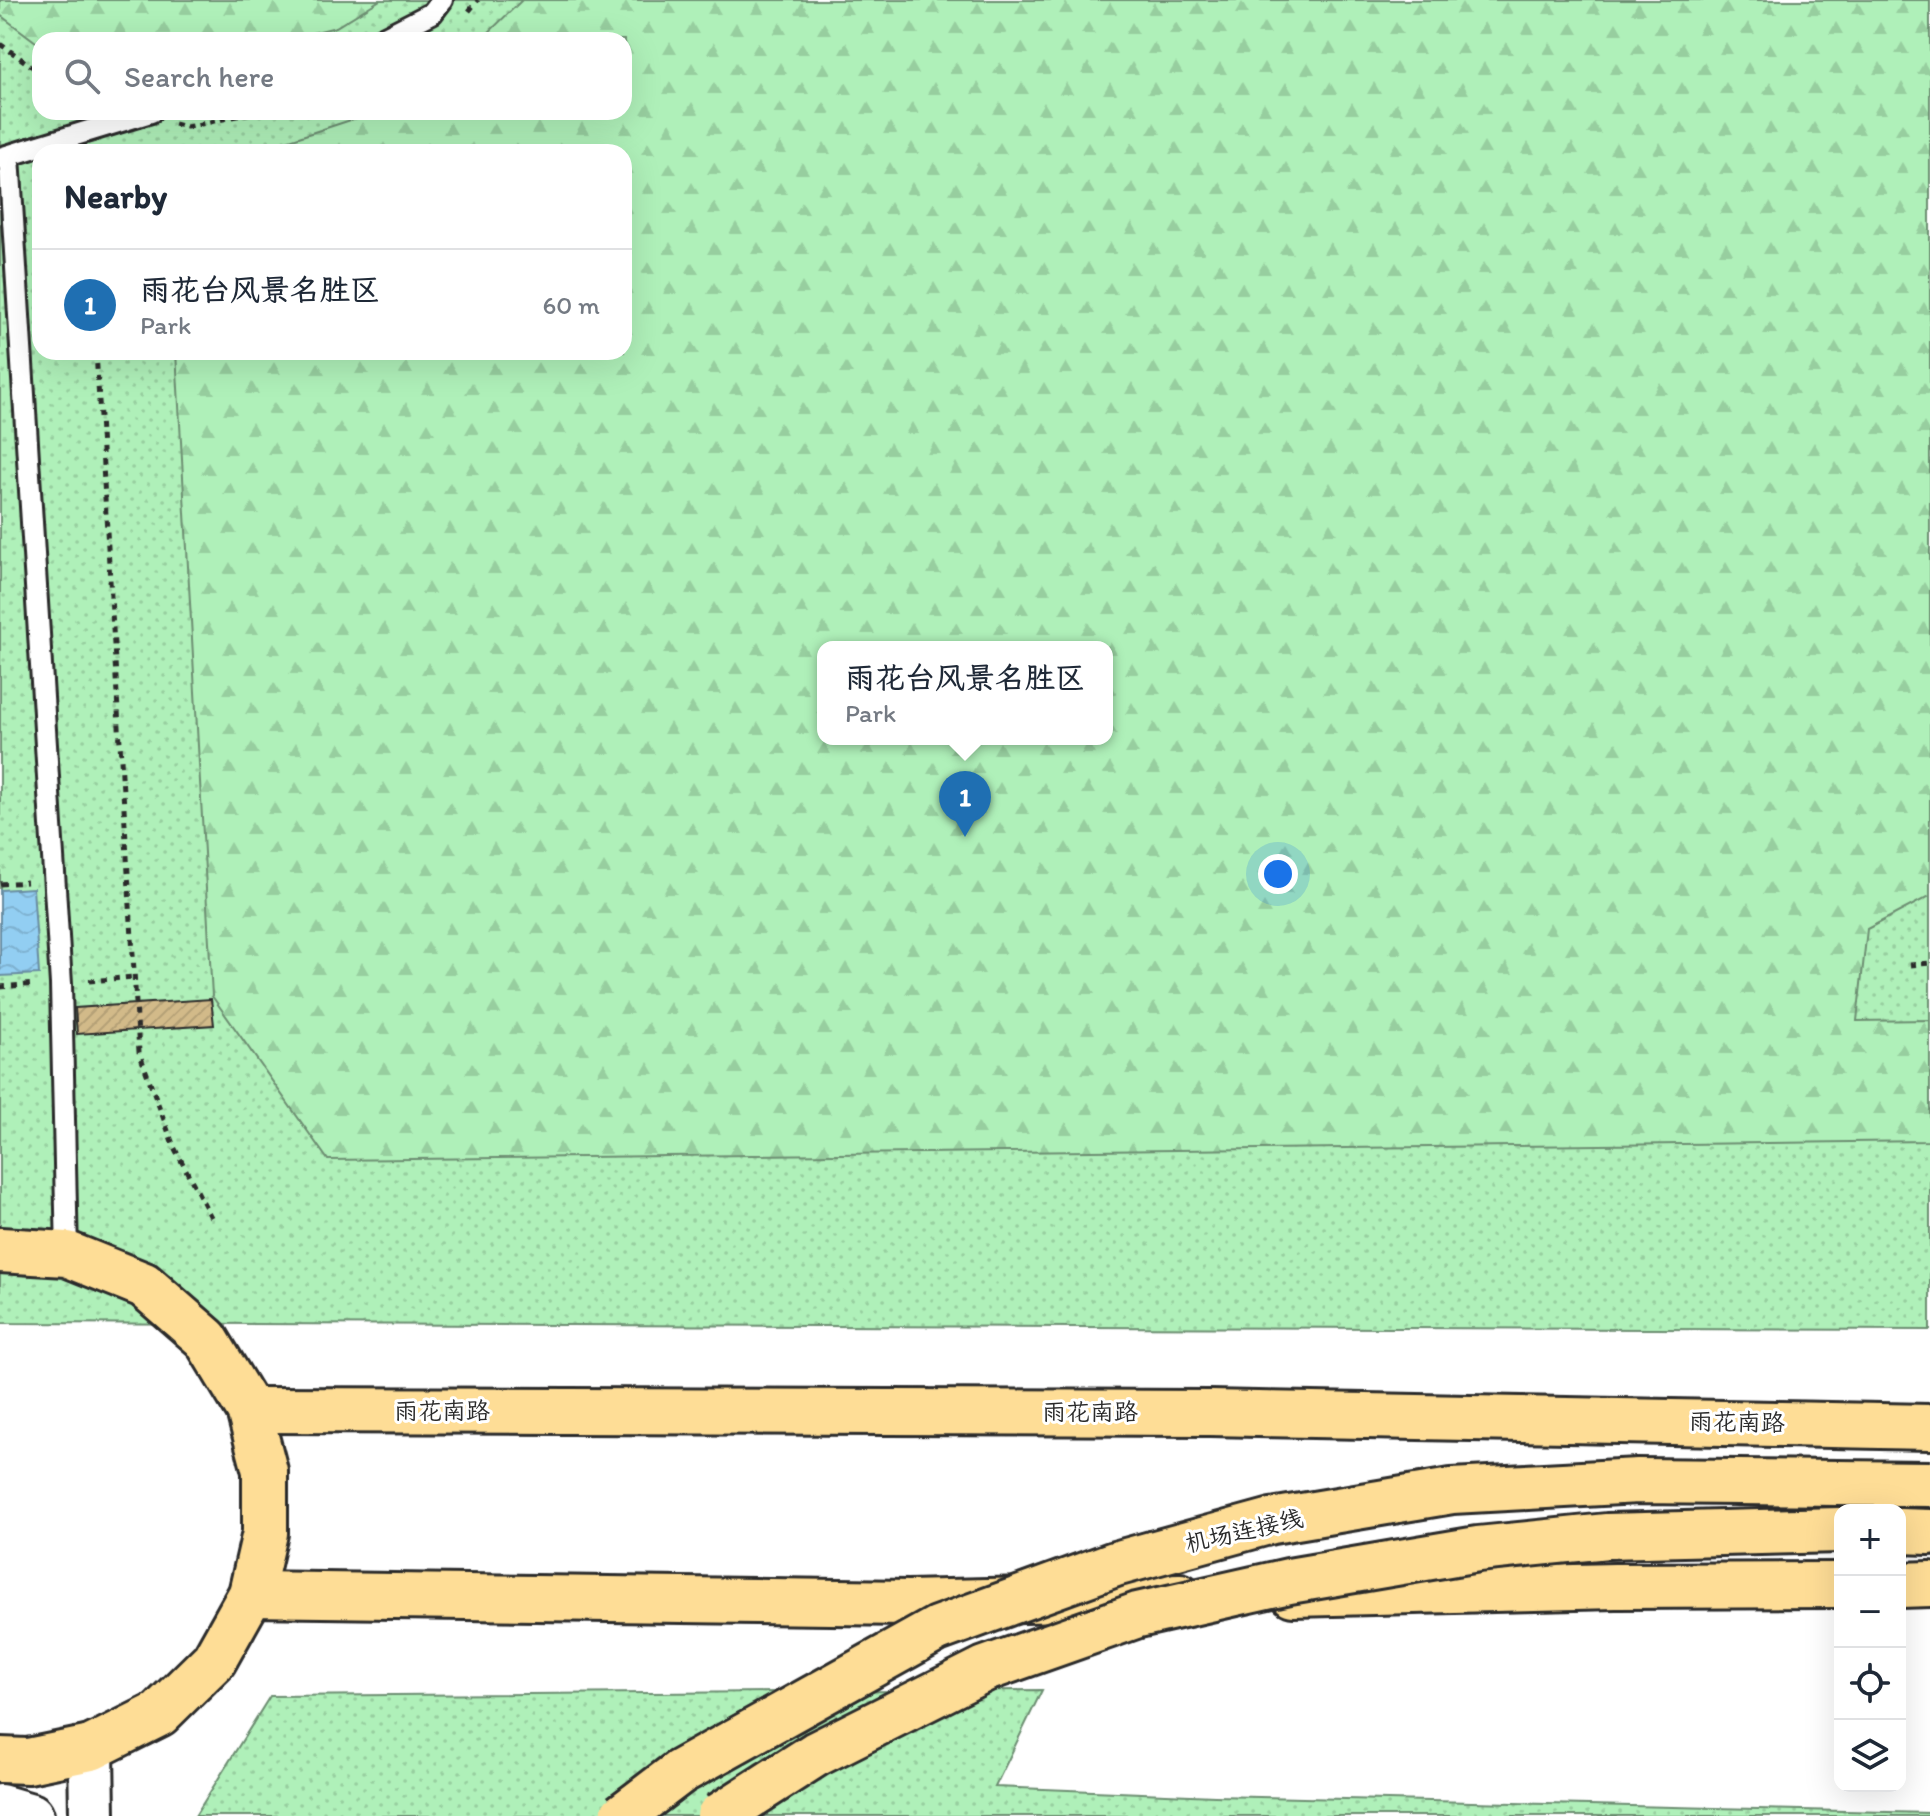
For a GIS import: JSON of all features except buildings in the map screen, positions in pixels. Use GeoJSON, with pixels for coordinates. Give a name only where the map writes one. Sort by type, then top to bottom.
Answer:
{"type":"FeatureCollection","features":[{"type":"Feature","properties":{"kind":"main road"},"geometry":{"type":"LineString","coordinates":[[0,1250],[67,1254],[144,1285],[206,1339],[249,1410],[265,1471],[265,1533],[251,1594],[214,1660],[159,1714],[91,1748],[28,1761],[0,1760]]}},
{"type":"Feature","properties":{"kind":"main road","name":"雨花南路"},"geometry":{"type":"LineString","coordinates":[[249,1410],[1194,1412],[1930,1427]]}},
{"type":"Feature","properties":{"kind":"main road","name":"机场连接线"},"geometry":{"type":"LineString","coordinates":[[622,1816],[680,1772],[937,1629],[1115,1564],[1272,1521],[1452,1491],[1638,1481],[1930,1484]]}},
{"type":"Feature","properties":{"kind":"main road"},"geometry":{"type":"LineString","coordinates":[[719,1816],[816,1754],[985,1669],[1138,1615],[1289,1581],[1478,1549],[1607,1536],[1834,1530]]}},
{"type":"Feature","properties":{"kind":"main road"},"geometry":{"type":"LineString","coordinates":[[1906,1531],[1930,1532]]}},
{"type":"Feature","properties":{"kind":"main road"},"geometry":{"type":"LineString","coordinates":[[1906,1585],[1930,1584]]}},
{"type":"Feature","properties":{"kind":"main road"},"geometry":{"type":"LineString","coordinates":[[251,1594],[908,1603],[1615,1586],[1834,1585]]}},
{"type":"Feature","properties":{"kind":"main road"},"geometry":{"type":"LineString","coordinates":[[91,1748],[92,1816]]}},
{"type":"Feature","properties":{"kind":"main road"},"geometry":{"type":"LineString","coordinates":[[0,1807],[31,1816]]}},
{"type":"Feature","properties":{"kind":"lane"},"geometry":{"type":"LineString","coordinates":[[395,32],[432,13],[442,0]]}},
{"type":"Feature","properties":{"kind":"lane"},"geometry":{"type":"LineString","coordinates":[[46,144],[124,120]]}},
{"type":"Feature","properties":{"kind":"lane"},"geometry":{"type":"LineString","coordinates":[[32,148],[4,157],[61,984],[67,1254]]}},
{"type":"Feature","properties":{"kind":"path"},"geometry":{"type":"LineString","coordinates":[[0,44],[32,66]]}},
{"type":"Feature","properties":{"kind":"path"},"geometry":{"type":"LineString","coordinates":[[164,120],[187,127],[219,120]]}},
{"type":"Feature","properties":{"kind":"path"},"geometry":{"type":"LineString","coordinates":[[96,360],[139,1052],[174,1147],[213,1221]]}},
{"type":"Feature","properties":{"kind":"path"},"geometry":{"type":"LineString","coordinates":[[0,884],[39,881]]}},
{"type":"Feature","properties":{"kind":"path"},"geometry":{"type":"LineString","coordinates":[[1910,965],[1930,963]]}},
{"type":"Feature","properties":{"kind":"green space"},"geometry":{"type":"Polygon","coordinates":[[[0,0],[1930,0],[1930,1330],[0,1323],[0,0]]]}},
{"type":"Feature","properties":{"kind":"green space"},"geometry":{"type":"Polygon","coordinates":[[[0,0],[380,0],[336,27],[316,32],[32,32],[32,39],[0,15],[0,0]]]}},
{"type":"Feature","properties":{"kind":"green space"},"geometry":{"type":"Polygon","coordinates":[[[522,0],[1930,0],[1930,896],[1867,929],[1857,1021],[1930,1020],[1930,1141],[328,1160],[212,996],[176,360],[632,360],[632,144],[277,144],[351,120],[632,120],[632,32],[489,32],[522,0]]]}},
{"type":"Feature","properties":{"kind":"green space"},"geometry":{"type":"Polygon","coordinates":[[[1042,1690],[995,1787],[1215,1796],[1930,1813],[1930,1816],[195,1816],[270,1696],[1042,1690]]]}},
{"type":"Feature","properties":{"kind":"water"},"geometry":{"type":"Polygon","coordinates":[[[33,888],[39,974],[0,976],[0,890],[33,888]]]}},
{"type":"Feature","properties":{"kind":"place","name":"雨花台风景名胜区"},"geometry":{"type":"Point","coordinates":[965,837]}}]}
